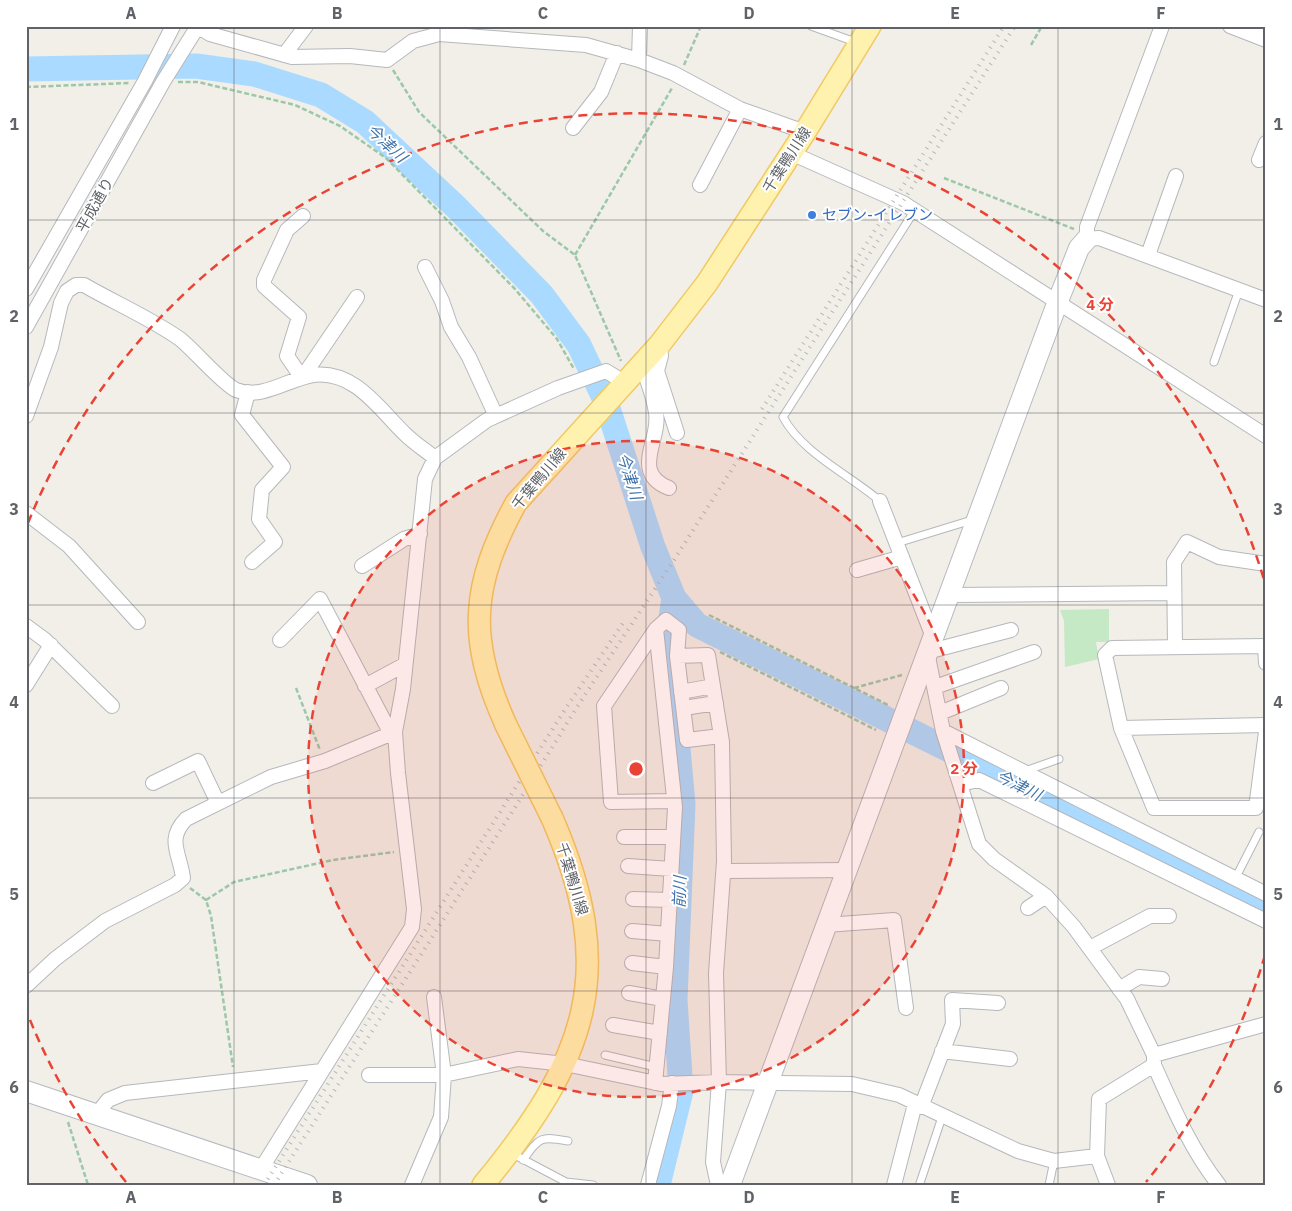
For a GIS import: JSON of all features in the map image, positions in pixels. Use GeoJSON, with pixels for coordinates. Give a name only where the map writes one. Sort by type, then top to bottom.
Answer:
{"type":"FeatureCollection","features":[{"type":"Feature","properties":{"kind":"main road","name":"千葉鴨川線"},"geometry":{"type":"LineString","coordinates":[[483,1185],[516,1156],[565,1064],[580,1023],[588,944],[579,892],[564,847],[552,818],[506,725],[492,693],[483,665],[479,635],[484,579],[501,530],[516,503],[593,417],[615,376],[642,365],[707,283],[805,132],[865,35]]}},
{"type":"Feature","properties":{"kind":"street","name":"平成通り"},"geometry":{"type":"LineString","coordinates":[[26,289],[144,81],[173,26]]}},
{"type":"Feature","properties":{"kind":"street","name":"平成通り"},"geometry":{"type":"LineString","coordinates":[[26,327],[163,82],[197,26]]}},
{"type":"Feature","properties":{"kind":"street"},"geometry":{"type":"LineString","coordinates":[[197,26],[210,34],[292,57],[350,56],[387,60],[412,41],[459,31],[586,45],[640,60],[679,76],[740,109],[805,132]]}},
{"type":"Feature","properties":{"kind":"street"},"geometry":{"type":"LineString","coordinates":[[284,55],[306,26]]}},
{"type":"Feature","properties":{"kind":"street"},"geometry":{"type":"LineString","coordinates":[[411,26],[412,41]]}},
{"type":"Feature","properties":{"kind":"street"},"geometry":{"type":"LineString","coordinates":[[640,26],[640,60]]}},
{"type":"Feature","properties":{"kind":"street"},"geometry":{"type":"LineString","coordinates":[[730,1185],[1058,301],[1079,248],[1087,239],[1087,228],[1162,26]]}},
{"type":"Feature","properties":{"kind":"street"},"geometry":{"type":"LineString","coordinates":[[1230,26],[1262,34]]}},
{"type":"Feature","properties":{"kind":"street"},"geometry":{"type":"LineString","coordinates":[[573,128],[601,92],[617,53]]}},
{"type":"Feature","properties":{"kind":"street"},"geometry":{"type":"LineString","coordinates":[[700,185],[740,109]]}},
{"type":"Feature","properties":{"kind":"street"},"geometry":{"type":"LineString","coordinates":[[1259,160],[1266,142]]}},
{"type":"Feature","properties":{"kind":"street"},"geometry":{"type":"LineString","coordinates":[[791,153],[897,199],[1266,436]]}},
{"type":"Feature","properties":{"kind":"street"},"geometry":{"type":"LineString","coordinates":[[1148,255],[1176,176]]}},
{"type":"Feature","properties":{"kind":"street"},"geometry":{"type":"LineString","coordinates":[[302,378],[286,356],[298,317],[264,286],[264,280],[287,230],[303,216]]}},
{"type":"Feature","properties":{"kind":"street"},"geometry":{"type":"LineString","coordinates":[[1087,239],[1099,238],[1266,300]]}},
{"type":"Feature","properties":{"kind":"street"},"geometry":{"type":"LineString","coordinates":[[425,267],[442,301],[450,327],[469,357],[496,416]]}},
{"type":"Feature","properties":{"kind":"street"},"geometry":{"type":"LineString","coordinates":[[37,271],[70,290]]}},
{"type":"Feature","properties":{"kind":"street"},"geometry":{"type":"LineString","coordinates":[[26,416],[51,347],[61,303],[76,285],[84,285],[180,340],[235,389],[248,392],[268,391],[315,375],[336,378],[359,387],[406,436],[435,458]]}},
{"type":"Feature","properties":{"kind":"street"},"geometry":{"type":"LineString","coordinates":[[302,378],[357,297]]}},
{"type":"Feature","properties":{"kind":"street"},"geometry":{"type":"LineString","coordinates":[[660,344],[661,356],[657,371],[677,433]]}},
{"type":"Feature","properties":{"kind":"street"},"geometry":{"type":"LineString","coordinates":[[642,365],[657,414],[648,460],[654,477],[661,485],[669,488]]}},
{"type":"Feature","properties":{"kind":"street"},"geometry":{"type":"LineString","coordinates":[[261,1169],[412,927],[414,909],[393,733],[404,665],[425,479],[435,458],[496,416],[558,388],[581,380],[615,376]]}},
{"type":"Feature","properties":{"kind":"street"},"geometry":{"type":"LineString","coordinates":[[248,392],[242,415],[283,467],[262,490],[259,519],[275,542],[252,562]]}},
{"type":"Feature","properties":{"kind":"street"},"geometry":{"type":"LineString","coordinates":[[880,501],[902,557],[927,653],[943,731],[979,844],[994,860],[1046,896],[1090,948],[1127,999],[1180,1124],[1201,1162],[1219,1185]]}},
{"type":"Feature","properties":{"kind":"street"},"geometry":{"type":"LineString","coordinates":[[26,513],[69,546],[138,622]]}},
{"type":"Feature","properties":{"kind":"street"},"geometry":{"type":"LineString","coordinates":[[362,566],[404,539],[420,534]]}},
{"type":"Feature","properties":{"kind":"street"},"geometry":{"type":"LineString","coordinates":[[1175,646],[1174,562],[1187,542],[1219,557],[1266,564]]}},
{"type":"Feature","properties":{"kind":"street"},"geometry":{"type":"LineString","coordinates":[[857,570],[902,557]]}},
{"type":"Feature","properties":{"kind":"street"},"geometry":{"type":"LineString","coordinates":[[949,595],[1174,593]]}},
{"type":"Feature","properties":{"kind":"street"},"geometry":{"type":"LineString","coordinates":[[280,640],[320,599],[393,733]]}},
{"type":"Feature","properties":{"kind":"street"},"geometry":{"type":"LineString","coordinates":[[674,801],[611,802],[604,706],[656,629],[666,620],[679,630],[677,656],[687,740],[721,736]]}},
{"type":"Feature","properties":{"kind":"street"},"geometry":{"type":"LineString","coordinates":[[26,626],[51,645],[112,706]]}},
{"type":"Feature","properties":{"kind":"street"},"geometry":{"type":"LineString","coordinates":[[655,1083],[666,967],[674,801],[656,629]]}},
{"type":"Feature","properties":{"kind":"street"},"geometry":{"type":"LineString","coordinates":[[927,653],[1011,630]]}},
{"type":"Feature","properties":{"kind":"street"},"geometry":{"type":"LineString","coordinates":[[26,685],[51,645]]}},
{"type":"Feature","properties":{"kind":"street"},"geometry":{"type":"LineString","coordinates":[[1266,663],[1266,646],[1112,648],[1105,656],[1121,728],[1154,808],[1256,808],[1266,732]]}},
{"type":"Feature","properties":{"kind":"street"},"geometry":{"type":"LineString","coordinates":[[935,687],[1034,652]]}},
{"type":"Feature","properties":{"kind":"street"},"geometry":{"type":"LineString","coordinates":[[677,656],[708,655],[721,736],[724,871],[716,973],[719,1082],[713,1162],[718,1185]]}},
{"type":"Feature","properties":{"kind":"street"},"geometry":{"type":"LineString","coordinates":[[366,686],[404,665]]}},
{"type":"Feature","properties":{"kind":"street"},"geometry":{"type":"LineString","coordinates":[[681,692],[713,686]]}},
{"type":"Feature","properties":{"kind":"street"},"geometry":{"type":"LineString","coordinates":[[940,713],[1001,688]]}},
{"type":"Feature","properties":{"kind":"street"},"geometry":{"type":"LineString","coordinates":[[684,708],[716,703]]}},
{"type":"Feature","properties":{"kind":"street"},"geometry":{"type":"LineString","coordinates":[[1121,728],[1266,725]]}},
{"type":"Feature","properties":{"kind":"street"},"geometry":{"type":"LineString","coordinates":[[943,731],[1266,894]]}},
{"type":"Feature","properties":{"kind":"street"},"geometry":{"type":"LineString","coordinates":[[26,986],[55,959],[105,922],[183,878],[175,843],[176,829],[186,819],[271,778],[325,761],[393,733]]}},
{"type":"Feature","properties":{"kind":"street"},"geometry":{"type":"LineString","coordinates":[[152,783],[198,761],[218,803]]}},
{"type":"Feature","properties":{"kind":"street"},"geometry":{"type":"LineString","coordinates":[[960,784],[979,780],[1266,921]]}},
{"type":"Feature","properties":{"kind":"street"},"geometry":{"type":"LineString","coordinates":[[624,837],[673,837]]}},
{"type":"Feature","properties":{"kind":"street"},"geometry":{"type":"LineString","coordinates":[[628,866],[671,869]]}},
{"type":"Feature","properties":{"kind":"street"},"geometry":{"type":"LineString","coordinates":[[724,871],[847,870]]}},
{"type":"Feature","properties":{"kind":"street"},"geometry":{"type":"LineString","coordinates":[[1028,908],[1046,896]]}},
{"type":"Feature","properties":{"kind":"street"},"geometry":{"type":"LineString","coordinates":[[633,899],[670,900]]}},
{"type":"Feature","properties":{"kind":"street"},"geometry":{"type":"LineString","coordinates":[[1090,948],[1150,916],[1169,916]]}},
{"type":"Feature","properties":{"kind":"street"},"geometry":{"type":"LineString","coordinates":[[826,925],[894,920],[906,1008]]}},
{"type":"Feature","properties":{"kind":"street"},"geometry":{"type":"LineString","coordinates":[[632,931],[668,934]]}},
{"type":"Feature","properties":{"kind":"street"},"geometry":{"type":"LineString","coordinates":[[632,962],[666,967]]}},
{"type":"Feature","properties":{"kind":"street"},"geometry":{"type":"LineString","coordinates":[[1119,989],[1139,977],[1162,979]]}},
{"type":"Feature","properties":{"kind":"street"},"geometry":{"type":"LineString","coordinates":[[629,993],[663,999]]}},
{"type":"Feature","properties":{"kind":"street"},"geometry":{"type":"LineString","coordinates":[[412,1185],[441,1117],[444,1075],[434,997]]}},
{"type":"Feature","properties":{"kind":"street"},"geometry":{"type":"LineString","coordinates":[[894,1185],[918,1105],[952,1024],[952,1000],[998,1003]]}},
{"type":"Feature","properties":{"kind":"street"},"geometry":{"type":"LineString","coordinates":[[613,1024],[660,1033]]}},
{"type":"Feature","properties":{"kind":"street"},"geometry":{"type":"LineString","coordinates":[[1108,1185],[1097,1156],[1099,1099],[1154,1060],[1266,1024]]}},
{"type":"Feature","properties":{"kind":"street"},"geometry":{"type":"LineString","coordinates":[[942,1051],[1010,1059]]}},
{"type":"Feature","properties":{"kind":"street"},"geometry":{"type":"LineString","coordinates":[[369,1075],[444,1075],[518,1059],[565,1064],[655,1083],[852,1084],[899,1096],[1018,1151],[1054,1161],[1097,1156]]}},
{"type":"Feature","properties":{"kind":"street"},"geometry":{"type":"LineString","coordinates":[[97,1114],[108,1100],[125,1093],[322,1071]]}},
{"type":"Feature","properties":{"kind":"street"},"geometry":{"type":"LineString","coordinates":[[648,1185],[672,1084]]}},
{"type":"Feature","properties":{"kind":"street"},"geometry":{"type":"LineString","coordinates":[[26,1091],[307,1185]]}},
{"type":"Feature","properties":{"kind":"lane"},"geometry":{"type":"LineString","coordinates":[[811,26],[865,35]]}},
{"type":"Feature","properties":{"kind":"lane"},"geometry":{"type":"LineString","coordinates":[[880,501],[831,466],[789,428],[783,416],[915,210]]}},
{"type":"Feature","properties":{"kind":"lane"},"geometry":{"type":"LineString","coordinates":[[1214,362],[1240,290]]}},
{"type":"Feature","properties":{"kind":"lane"},"geometry":{"type":"LineString","coordinates":[[897,543],[978,518]]}},
{"type":"Feature","properties":{"kind":"lane"},"geometry":{"type":"LineString","coordinates":[[1025,772],[1059,759]]}},
{"type":"Feature","properties":{"kind":"lane"},"geometry":{"type":"LineString","coordinates":[[1235,878],[1259,832]]}},
{"type":"Feature","properties":{"kind":"lane"},"geometry":{"type":"LineString","coordinates":[[605,1055],[656,1067]]}},
{"type":"Feature","properties":{"kind":"lane"},"geometry":{"type":"LineString","coordinates":[[920,1183],[942,1117]]}},
{"type":"Feature","properties":{"kind":"lane"},"geometry":{"type":"LineString","coordinates":[[568,1141],[547,1137],[538,1139],[516,1156],[566,1182],[593,1185]]}},
{"type":"Feature","properties":{"kind":"lane"},"geometry":{"type":"LineString","coordinates":[[1049,1185],[1054,1161]]}},
{"type":"Feature","properties":{"kind":"path"},"geometry":{"type":"LineString","coordinates":[[575,255],[679,76],[701,26]]}},
{"type":"Feature","properties":{"kind":"path"},"geometry":{"type":"LineString","coordinates":[[1031,45],[1042,26]]}},
{"type":"Feature","properties":{"kind":"path"},"geometry":{"type":"LineString","coordinates":[[387,60],[419,112],[543,231],[575,255],[621,356],[615,376]]}},
{"type":"Feature","properties":{"kind":"path"},"geometry":{"type":"LineString","coordinates":[[26,87],[144,81]]}},
{"type":"Feature","properties":{"kind":"path"},"geometry":{"type":"LineString","coordinates":[[163,82],[198,82],[295,104],[340,126],[386,158],[515,289],[556,339],[581,380]]}},
{"type":"Feature","properties":{"kind":"path"},"geometry":{"type":"LineString","coordinates":[[944,178],[1078,231],[1087,239]]}},
{"type":"Feature","properties":{"kind":"path"},"geometry":{"type":"LineString","coordinates":[[709,614],[904,713]]}},
{"type":"Feature","properties":{"kind":"path"},"geometry":{"type":"LineString","coordinates":[[713,648],[876,730]]}},
{"type":"Feature","properties":{"kind":"path"},"geometry":{"type":"LineString","coordinates":[[854,688],[927,653]]}},
{"type":"Feature","properties":{"kind":"path"},"geometry":{"type":"LineString","coordinates":[[296,688],[325,761]]}},
{"type":"Feature","properties":{"kind":"path"},"geometry":{"type":"LineString","coordinates":[[206,900],[234,882],[270,873],[333,860],[407,851]]}},
{"type":"Feature","properties":{"kind":"path"},"geometry":{"type":"LineString","coordinates":[[180,880],[206,900],[211,916],[235,1081]]}},
{"type":"Feature","properties":{"kind":"path"},"geometry":{"type":"LineString","coordinates":[[61,1102],[88,1185]]}},
{"type":"Feature","properties":{"kind":"green space"},"geometry":{"type":"Polygon","coordinates":[[[1109,609],[1109,642],[1096,642],[1099,659],[1065,667],[1064,621],[1060,610],[1109,609]]]}},
{"type":"Feature","properties":{"kind":"waterway","name":"今津川"},"geometry":{"type":"LineString","coordinates":[[26,69],[196,66],[254,74],[321,95],[365,122],[456,207],[542,295],[579,345],[606,402],[653,547],[674,598],[697,625],[1266,907]]}},
{"type":"Feature","properties":{"kind":"waterway","name":"前川"},"geometry":{"type":"LineString","coordinates":[[658,1185],[681,1091],[675,1000],[683,804],[668,637],[674,598]]}},
{"type":"Feature","properties":{"kind":"railway"},"geometry":{"type":"LineString","coordinates":[[762,409],[1004,26]]}},
{"type":"Feature","properties":{"kind":"railway"},"geometry":{"type":"LineString","coordinates":[[274,1185],[577,707],[674,560],[1015,26]]}},
{"type":"Feature","properties":{"kind":"railway"},"geometry":{"type":"LineString","coordinates":[[264,1185],[564,711],[623,623]]}},
{"type":"Feature","properties":{"kind":"place","name":"セブン-イレブン"},"geometry":{"type":"Point","coordinates":[812,215]}}]}
